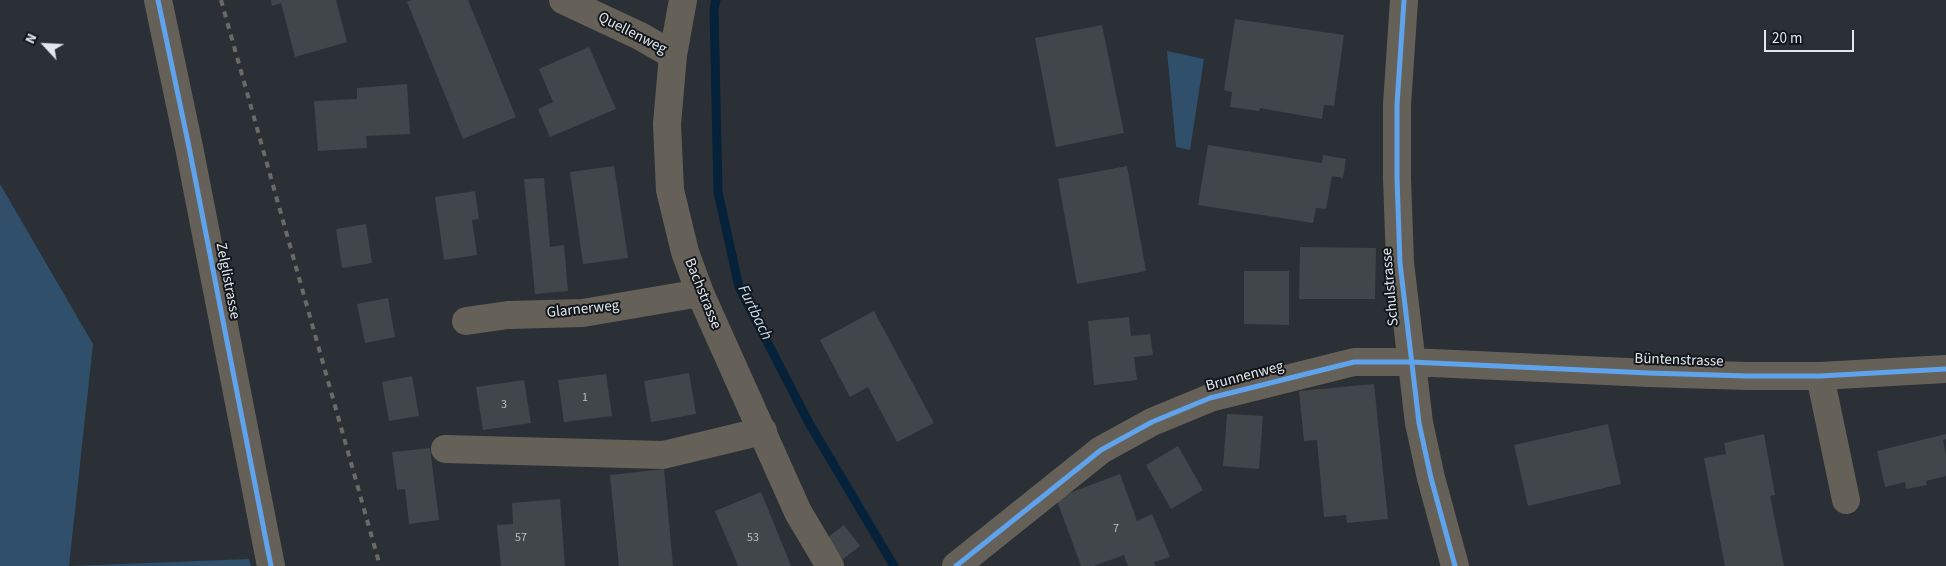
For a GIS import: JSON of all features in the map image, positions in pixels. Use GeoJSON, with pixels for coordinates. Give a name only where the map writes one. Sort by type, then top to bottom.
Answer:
{"type":"FeatureCollection","features":[{"type":"Feature","properties":{"kind":"street","name":"Zelglistrasse"},"geometry":{"type":"LineString","coordinates":[[158,0],[189,147],[271,566]]}},
{"type":"Feature","properties":{"kind":"street","name":"Quellenweg"},"geometry":{"type":"LineString","coordinates":[[563,0],[640,36],[673,55]]}},
{"type":"Feature","properties":{"kind":"street","name":"Bachstrasse"},"geometry":{"type":"LineString","coordinates":[[684,0],[673,55],[667,124],[670,190],[685,252],[700,293],[798,512],[830,566]]}},
{"type":"Feature","properties":{"kind":"street","name":"Schulstrasse"},"geometry":{"type":"LineString","coordinates":[[1404,0],[1397,105],[1400,263],[1419,423],[1455,566]]}},
{"type":"Feature","properties":{"kind":"street","name":"Glarnerweg"},"geometry":{"type":"LineString","coordinates":[[466,321],[508,315],[583,313],[700,293]]}},
{"type":"Feature","properties":{"kind":"street","name":"Brunnenweg"},"geometry":{"type":"LineString","coordinates":[[956,566],[1101,450],[1152,422],[1210,398],[1354,362],[1411,362]]}},
{"type":"Feature","properties":{"kind":"street","name":"Büntenstrasse"},"geometry":{"type":"LineString","coordinates":[[1411,362],[1649,374],[1820,376],[1946,369]]}},
{"type":"Feature","properties":{"kind":"street"},"geometry":{"type":"LineString","coordinates":[[1820,376],[1846,500]]}},
{"type":"Feature","properties":{"kind":"street"},"geometry":{"type":"LineString","coordinates":[[445,449],[663,456],[763,431]]}},
{"type":"Feature","properties":{"kind":"shaded area"},"geometry":{"type":"Polygon","coordinates":[[[1167,51],[1204,59],[1190,150],[1176,147],[1167,51]]]}},
{"type":"Feature","properties":{"kind":"shaded area"},"geometry":{"type":"Polygon","coordinates":[[[0,184],[93,344],[69,566],[0,566],[0,184]]]}},
{"type":"Feature","properties":{"kind":"shaded area"},"geometry":{"type":"Polygon","coordinates":[[[249,559],[251,566],[71,566],[249,559]]]}},
{"type":"Feature","properties":{"kind":"building"},"geometry":{"type":"Polygon","coordinates":[[[271,0],[336,0],[347,42],[295,57],[281,3],[272,6],[271,0]]]}},
{"type":"Feature","properties":{"kind":"building"},"geometry":{"type":"Polygon","coordinates":[[[411,0],[468,0],[516,117],[463,139],[407,2],[411,0]]]}},
{"type":"Feature","properties":{"kind":"building"},"geometry":{"type":"Polygon","coordinates":[[[1235,19],[1344,35],[1334,106],[1324,105],[1322,119],[1260,108],[1259,111],[1230,107],[1232,92],[1224,90],[1235,19]]]}},
{"type":"Feature","properties":{"kind":"building"},"geometry":{"type":"Polygon","coordinates":[[[1102,25],[1124,133],[1056,147],[1035,38],[1102,25]]]}},
{"type":"Feature","properties":{"kind":"building"},"geometry":{"type":"Polygon","coordinates":[[[589,47],[616,109],[550,137],[538,109],[553,102],[539,69],[589,47]]]}},
{"type":"Feature","properties":{"kind":"building"},"geometry":{"type":"Polygon","coordinates":[[[407,84],[410,134],[366,136],[367,148],[318,151],[314,101],[357,99],[357,88],[407,84]]]}},
{"type":"Feature","properties":{"kind":"building"},"geometry":{"type":"Polygon","coordinates":[[[1208,145],[1322,163],[1323,155],[1346,159],[1343,178],[1332,176],[1326,209],[1316,208],[1313,223],[1198,205],[1208,145]]]}},
{"type":"Feature","properties":{"kind":"building"},"geometry":{"type":"Polygon","coordinates":[[[614,166],[628,258],[583,264],[570,172],[614,166]]]}},
{"type":"Feature","properties":{"kind":"building"},"geometry":{"type":"Polygon","coordinates":[[[1127,166],[1146,271],[1077,284],[1058,179],[1127,166]]]}},
{"type":"Feature","properties":{"kind":"building"},"geometry":{"type":"Polygon","coordinates":[[[544,178],[550,247],[564,245],[568,291],[535,294],[524,179],[544,178]]]}},
{"type":"Feature","properties":{"kind":"building"},"geometry":{"type":"Polygon","coordinates":[[[475,191],[479,219],[472,220],[477,255],[444,260],[435,197],[475,191]]]}},
{"type":"Feature","properties":{"kind":"building"},"geometry":{"type":"Polygon","coordinates":[[[366,224],[372,263],[342,268],[336,229],[366,224]]]}},
{"type":"Feature","properties":{"kind":"building"},"geometry":{"type":"Polygon","coordinates":[[[1300,247],[1376,248],[1375,299],[1299,299],[1300,247]]]}},
{"type":"Feature","properties":{"kind":"building"},"geometry":{"type":"Polygon","coordinates":[[[1244,271],[1289,271],[1289,325],[1244,324],[1244,271]]]}},
{"type":"Feature","properties":{"kind":"building"},"geometry":{"type":"Polygon","coordinates":[[[388,298],[395,337],[365,343],[357,304],[388,298]]]}},
{"type":"Feature","properties":{"kind":"building"},"geometry":{"type":"Polygon","coordinates":[[[874,311],[934,423],[897,442],[868,387],[850,397],[820,340],[874,311]]]}},
{"type":"Feature","properties":{"kind":"building"},"geometry":{"type":"Polygon","coordinates":[[[1129,317],[1131,336],[1150,334],[1153,355],[1134,357],[1137,380],[1094,385],[1088,321],[1129,317]]]}},
{"type":"Feature","properties":{"kind":"building"},"geometry":{"type":"Polygon","coordinates":[[[689,373],[696,414],[651,422],[644,381],[689,373]]]}},
{"type":"Feature","properties":{"kind":"building"},"geometry":{"type":"Polygon","coordinates":[[[606,374],[612,416],[564,422],[558,380],[606,374]]]}},
{"type":"Feature","properties":{"kind":"building"},"geometry":{"type":"Polygon","coordinates":[[[412,376],[419,416],[389,421],[382,382],[412,376]]]}},
{"type":"Feature","properties":{"kind":"building"},"geometry":{"type":"Polygon","coordinates":[[[524,380],[531,423],[483,430],[476,387],[524,380]]]}},
{"type":"Feature","properties":{"kind":"building"},"geometry":{"type":"Polygon","coordinates":[[[1374,384],[1388,519],[1347,523],[1346,515],[1324,517],[1317,440],[1304,441],[1299,391],[1374,384]]]}},
{"type":"Feature","properties":{"kind":"building"},"geometry":{"type":"Polygon","coordinates":[[[1227,414],[1263,416],[1259,469],[1223,466],[1227,414]]]}},
{"type":"Feature","properties":{"kind":"building"},"geometry":{"type":"Polygon","coordinates":[[[1608,424],[1621,484],[1528,506],[1514,445],[1608,424]]]}},
{"type":"Feature","properties":{"kind":"building"},"geometry":{"type":"Polygon","coordinates":[[[1764,434],[1775,495],[1770,496],[1784,566],[1725,566],[1704,458],[1726,454],[1724,443],[1764,434]]]}},
{"type":"Feature","properties":{"kind":"building"},"geometry":{"type":"Polygon","coordinates":[[[1946,434],[1946,439],[1943,440],[1946,455],[1946,476],[1926,481],[1927,485],[1906,489],[1905,482],[1885,487],[1877,451],[1946,434]]]}},
{"type":"Feature","properties":{"kind":"building"},"geometry":{"type":"Polygon","coordinates":[[[1178,446],[1203,490],[1171,509],[1146,465],[1178,446]]]}},
{"type":"Feature","properties":{"kind":"building"},"geometry":{"type":"Polygon","coordinates":[[[430,448],[439,520],[409,524],[405,489],[397,490],[392,452],[430,448]]]}},
{"type":"Feature","properties":{"kind":"building"},"geometry":{"type":"Polygon","coordinates":[[[664,469],[673,566],[619,566],[610,475],[664,469]]]}},
{"type":"Feature","properties":{"kind":"building"},"geometry":{"type":"Polygon","coordinates":[[[1120,474],[1137,521],[1152,514],[1170,557],[1154,562],[1155,566],[1128,566],[1124,555],[1094,566],[1081,566],[1056,498],[1120,474]]]}},
{"type":"Feature","properties":{"kind":"building"},"geometry":{"type":"Polygon","coordinates":[[[761,492],[791,566],[738,566],[715,511],[761,492]]]}},
{"type":"Feature","properties":{"kind":"building"},"geometry":{"type":"Polygon","coordinates":[[[560,499],[565,566],[501,566],[497,525],[513,524],[512,503],[560,499]]]}},
{"type":"Feature","properties":{"kind":"building"},"geometry":{"type":"Polygon","coordinates":[[[844,525],[860,546],[843,559],[827,538],[844,525]]]}},
{"type":"Feature","properties":{"kind":"waterway","name":"Furtbach"},"geometry":{"type":"LineString","coordinates":[[716,0],[714,9],[718,192],[739,287],[809,423],[894,566]]}},
{"type":"Feature","properties":{"kind":"railway"},"geometry":{"type":"LineString","coordinates":[[221,0],[380,566]]}},
{"type":"Feature","properties":{"kind":"cycle path"},"geometry":{"type":"LineString","coordinates":[[158,0],[189,147],[271,566]]}},
{"type":"Feature","properties":{"kind":"cycle path"},"geometry":{"type":"LineString","coordinates":[[1404,0],[1397,105],[1400,263],[1419,423],[1431,478],[1455,566]]}},
{"type":"Feature","properties":{"kind":"cycle path"},"geometry":{"type":"LineString","coordinates":[[956,566],[1101,450],[1152,422],[1210,398],[1354,362],[1411,362],[1747,376],[1820,376],[1946,369]]}}]}
